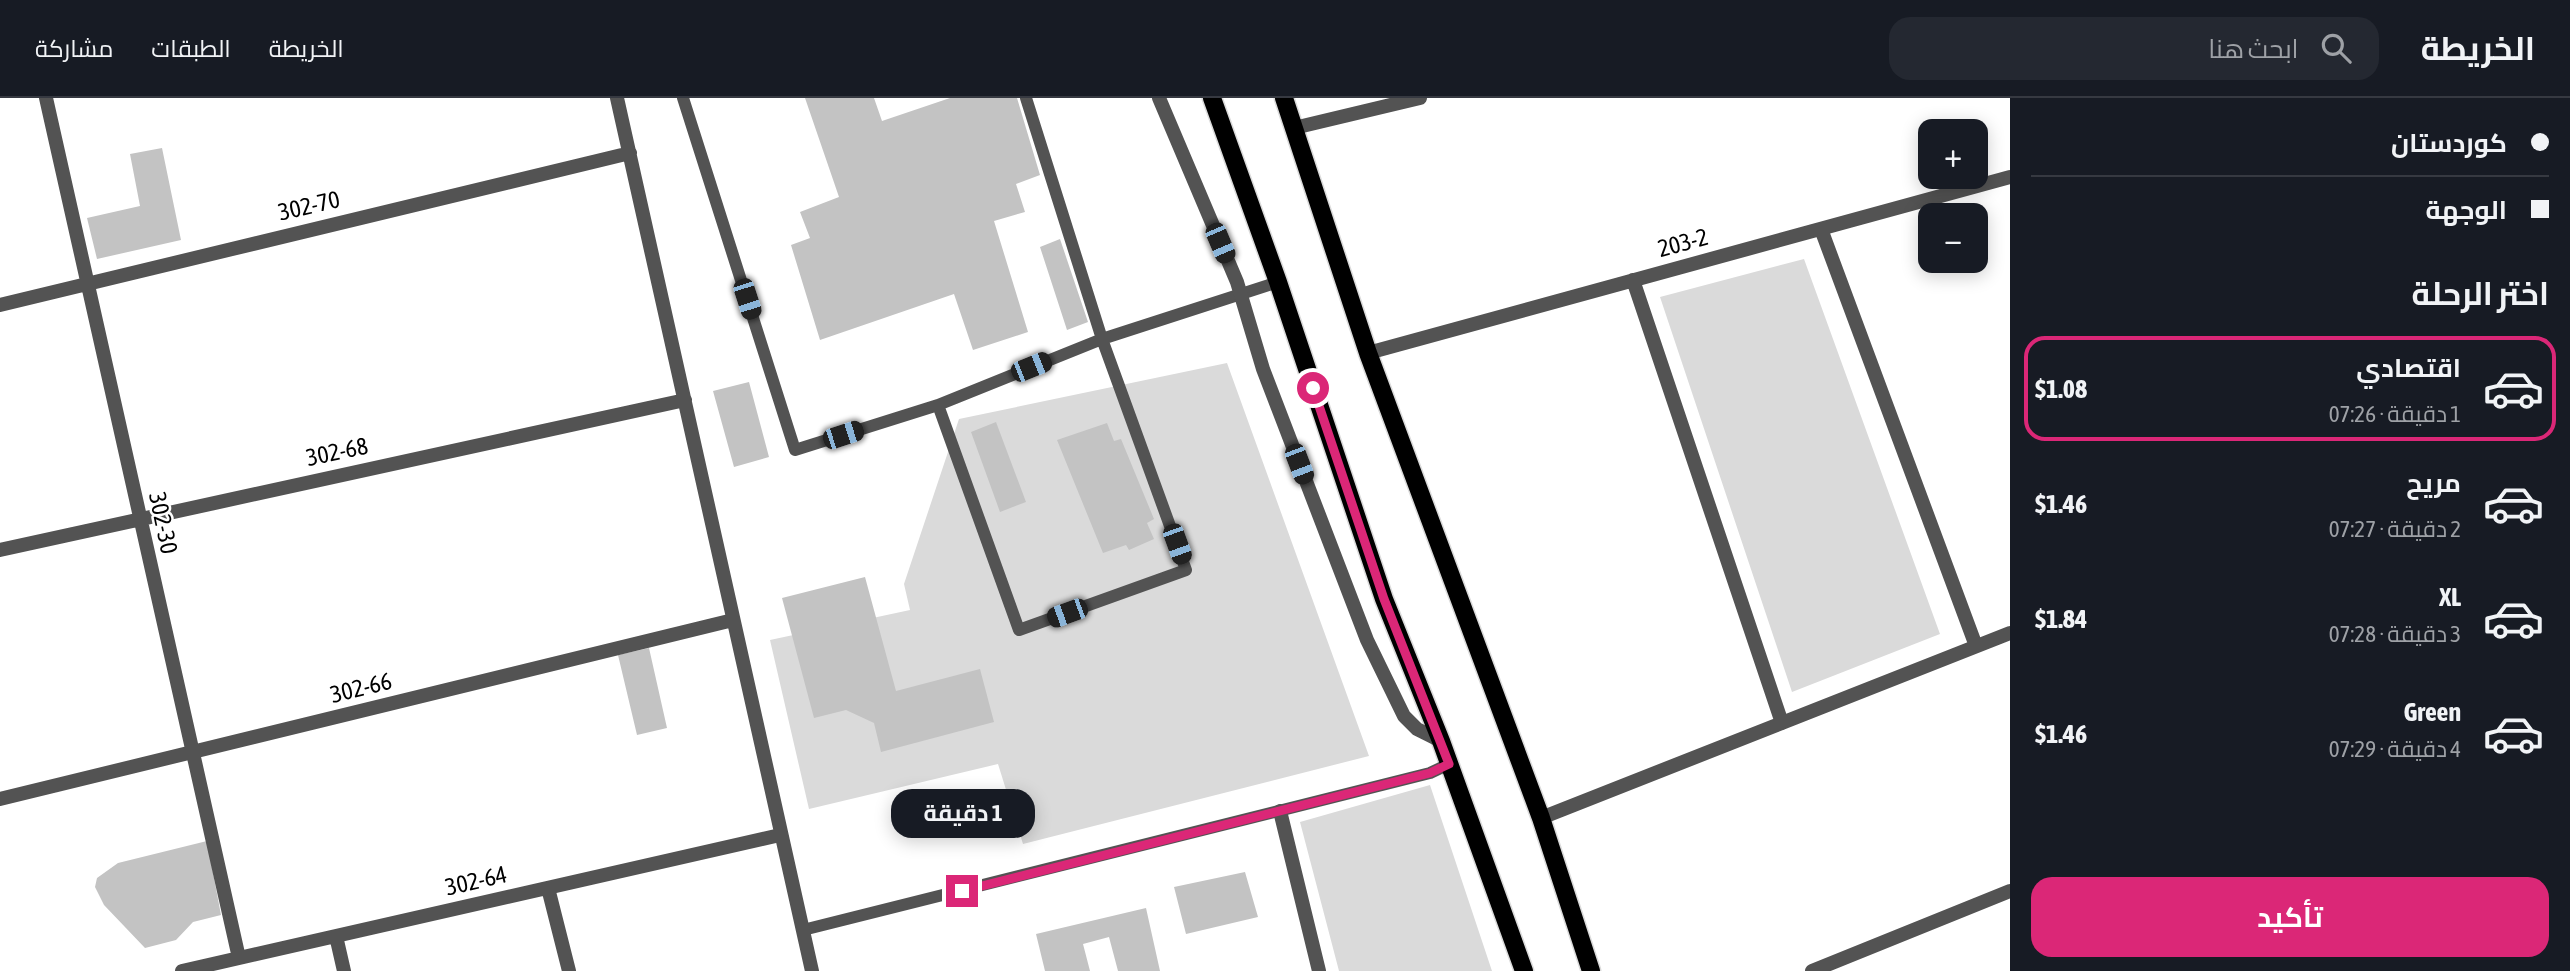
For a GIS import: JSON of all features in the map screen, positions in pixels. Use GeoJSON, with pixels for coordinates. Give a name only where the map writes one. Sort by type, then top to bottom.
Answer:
{"type":"FeatureCollection","features":[{"type":"Feature","properties":{"kind":"main road"},"geometry":{"type":"LineString","coordinates":[[1212,98],[1278,282],[1384,599],[1441,741],[1524,971]]}},
{"type":"Feature","properties":{"kind":"main road"},"geometry":{"type":"LineString","coordinates":[[1284,98],[1368,353],[1541,818],[1591,971]]}},
{"type":"Feature","properties":{"kind":"street","name":"302-30"},"geometry":{"type":"LineString","coordinates":[[46,98],[138,518],[239,958]]}},
{"type":"Feature","properties":{"kind":"street"},"geometry":{"type":"LineString","coordinates":[[617,98],[812,971]]}},
{"type":"Feature","properties":{"kind":"street"},"geometry":{"type":"LineString","coordinates":[[1159,98],[1241,295],[1263,369],[1367,640],[1404,716],[1417,729],[1441,741]]}},
{"type":"Feature","properties":{"kind":"street"},"geometry":{"type":"LineString","coordinates":[[1294,128],[1420,98]]}},
{"type":"Feature","properties":{"kind":"street","name":"302-70"},"geometry":{"type":"LineString","coordinates":[[0,305],[630,153]]}},
{"type":"Feature","properties":{"kind":"street","name":"203-2"},"geometry":{"type":"LineString","coordinates":[[1368,353],[2010,177]]}},
{"type":"Feature","properties":{"kind":"street"},"geometry":{"type":"LineString","coordinates":[[1821,229],[1976,646]]}},
{"type":"Feature","properties":{"kind":"street"},"geometry":{"type":"LineString","coordinates":[[1633,280],[1782,723]]}},
{"type":"Feature","properties":{"kind":"street","name":"302-68"},"geometry":{"type":"LineString","coordinates":[[0,550],[685,400]]}},
{"type":"Feature","properties":{"kind":"street","name":"302-66"},"geometry":{"type":"LineString","coordinates":[[0,799],[733,620]]}},
{"type":"Feature","properties":{"kind":"street"},"geometry":{"type":"LineString","coordinates":[[1541,818],[2010,633]]}},
{"type":"Feature","properties":{"kind":"street"},"geometry":{"type":"LineString","coordinates":[[1280,811],[1320,971]]}},
{"type":"Feature","properties":{"kind":"street","name":"302-64"},"geometry":{"type":"LineString","coordinates":[[182,971],[780,835]]}},
{"type":"Feature","properties":{"kind":"street"},"geometry":{"type":"LineString","coordinates":[[548,888],[569,971]]}},
{"type":"Feature","properties":{"kind":"street"},"geometry":{"type":"LineString","coordinates":[[1819,970],[2010,891]]}},
{"type":"Feature","properties":{"kind":"street"},"geometry":{"type":"LineString","coordinates":[[336,936],[344,971]]}},
{"type":"Feature","properties":{"kind":"lane"},"geometry":{"type":"LineString","coordinates":[[683,98],[795,450],[938,405],[1102,339],[1278,282]]}},
{"type":"Feature","properties":{"kind":"lane"},"geometry":{"type":"LineString","coordinates":[[938,405],[1019,630],[1186,570],[1102,339],[1026,98]]}},
{"type":"Feature","properties":{"kind":"lane"},"geometry":{"type":"LineString","coordinates":[[803,930],[1430,773],[1449,764]]}},
{"type":"Feature","properties":{"kind":"shaded area"},"geometry":{"type":"Polygon","coordinates":[[[1804,259],[1940,634],[1792,692],[1660,297],[1804,259]]]}},
{"type":"Feature","properties":{"kind":"shaded area"},"geometry":{"type":"Polygon","coordinates":[[[1227,363],[1369,756],[1023,844],[998,764],[809,809],[770,640],[910,610],[904,584],[959,419],[1227,363]]]}},
{"type":"Feature","properties":{"kind":"shaded area"},"geometry":{"type":"Polygon","coordinates":[[[1430,785],[1492,971],[1339,971],[1300,822],[1430,785]]]}},
{"type":"Feature","properties":{"kind":"building"},"geometry":{"type":"Polygon","coordinates":[[[805,98],[874,98],[882,121],[950,98],[1017,98],[1040,175],[1016,184],[1025,212],[994,221],[1028,332],[973,350],[954,294],[820,340],[791,245],[810,238],[800,212],[839,197],[805,98]]]}},
{"type":"Feature","properties":{"kind":"building"},"geometry":{"type":"Polygon","coordinates":[[[162,148],[181,240],[97,259],[87,218],[140,206],[130,154],[162,148]]]}},
{"type":"Feature","properties":{"kind":"building"},"geometry":{"type":"Polygon","coordinates":[[[1060,239],[1088,322],[1067,330],[1040,247],[1060,239]]]}},
{"type":"Feature","properties":{"kind":"building"},"geometry":{"type":"Polygon","coordinates":[[[749,382],[769,457],[734,467],[713,391],[749,382]]]}},
{"type":"Feature","properties":{"kind":"building"},"geometry":{"type":"Polygon","coordinates":[[[996,422],[1026,502],[1000,512],[971,432],[996,422]]]}},
{"type":"Feature","properties":{"kind":"building"},"geometry":{"type":"Polygon","coordinates":[[[1107,423],[1114,441],[1121,439],[1154,519],[1147,523],[1154,539],[1129,550],[1126,545],[1103,553],[1057,440],[1107,423]]]}},
{"type":"Feature","properties":{"kind":"building"},"geometry":{"type":"Polygon","coordinates":[[[865,577],[896,691],[980,669],[994,722],[881,752],[874,723],[846,710],[814,718],[782,598],[865,577]]]}},
{"type":"Feature","properties":{"kind":"building"},"geometry":{"type":"Polygon","coordinates":[[[649,648],[667,728],[637,735],[618,655],[649,648]]]}},
{"type":"Feature","properties":{"kind":"building"},"geometry":{"type":"Polygon","coordinates":[[[207,841],[221,915],[193,922],[176,940],[145,948],[104,905],[95,887],[97,878],[118,863],[207,841]]]}},
{"type":"Feature","properties":{"kind":"building"},"geometry":{"type":"Polygon","coordinates":[[[1245,872],[1258,917],[1186,934],[1174,887],[1245,872]]]}},
{"type":"Feature","properties":{"kind":"building"},"geometry":{"type":"Polygon","coordinates":[[[1146,908],[1160,971],[1118,971],[1109,937],[1083,944],[1090,971],[1045,971],[1036,934],[1146,908]]]}},
{"type":"Feature","properties":{"kind":"route"},"geometry":{"type":"LineString","coordinates":[[962,891],[1430,773],[1449,764],[1384,599],[1313,388]]}}]}
